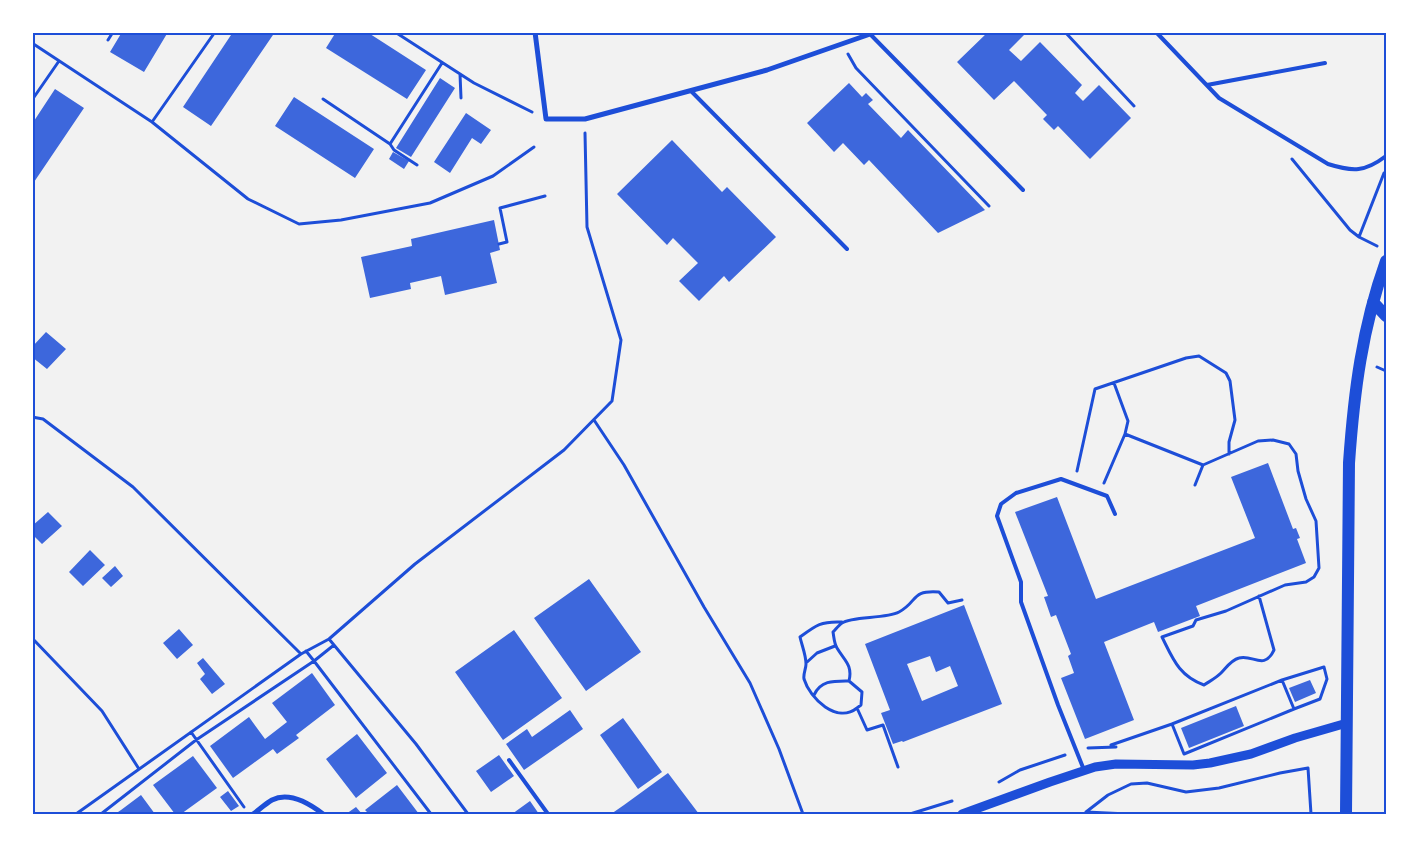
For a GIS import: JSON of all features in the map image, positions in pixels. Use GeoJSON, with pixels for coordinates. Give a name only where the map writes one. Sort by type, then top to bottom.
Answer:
{"type":"FeatureCollection","features":[{"type":"Feature","properties":{"kind":"main road"},"geometry":{"type":"LineString","coordinates":[[1346,814],[1350,463],[1356,381],[1373,302],[1386,261]]}},
{"type":"Feature","properties":{"kind":"main road"},"geometry":{"type":"LineString","coordinates":[[1373,302],[1386,298]]}},
{"type":"Feature","properties":{"kind":"main road"},"geometry":{"type":"LineString","coordinates":[[1373,302],[1386,316]]}},
{"type":"Feature","properties":{"kind":"street"},"geometry":{"type":"LineString","coordinates":[[535,32],[546,119],[585,119],[767,70],[873,34]]}},
{"type":"Feature","properties":{"kind":"street"},"geometry":{"type":"LineString","coordinates":[[962,814],[1084,770],[1116,764],[1193,765],[1233,759],[1347,722]]}},
{"type":"Feature","properties":{"kind":"street"},"geometry":{"type":"LineString","coordinates":[[253,814],[273,800],[284,797],[295,798],[312,805],[324,814]]}},
{"type":"Feature","properties":{"kind":"lane"},"geometry":{"type":"LineString","coordinates":[[1156,32],[1219,98],[1328,164],[1346,170],[1360,170],[1377,163],[1386,156]]}},
{"type":"Feature","properties":{"kind":"lane"},"geometry":{"type":"LineString","coordinates":[[873,34],[1023,190]]}},
{"type":"Feature","properties":{"kind":"lane"},"geometry":{"type":"LineString","coordinates":[[1207,85],[1325,63]]}},
{"type":"Feature","properties":{"kind":"lane"},"geometry":{"type":"LineString","coordinates":[[691,91],[847,249]]}},
{"type":"Feature","properties":{"kind":"lane"},"geometry":{"type":"LineString","coordinates":[[1084,770],[1058,705],[1021,602],[1021,582],[996,516],[1001,504],[1016,494],[1061,479],[1108,496],[1115,514]]}},
{"type":"Feature","properties":{"kind":"lane"},"geometry":{"type":"LineString","coordinates":[[509,760],[548,814]]}},
{"type":"Feature","properties":{"kind":"path"},"geometry":{"type":"LineString","coordinates":[[108,40],[113,32]]}},
{"type":"Feature","properties":{"kind":"path"},"geometry":{"type":"LineString","coordinates":[[152,122],[215,32]]}},
{"type":"Feature","properties":{"kind":"path"},"geometry":{"type":"LineString","coordinates":[[395,32],[474,83],[546,119]]}},
{"type":"Feature","properties":{"kind":"path"},"geometry":{"type":"LineString","coordinates":[[1065,32],[1134,106]]}},
{"type":"Feature","properties":{"kind":"path"},"geometry":{"type":"LineString","coordinates":[[32,43],[152,122],[248,199],[299,224],[341,220],[430,203],[493,176],[534,147]]}},
{"type":"Feature","properties":{"kind":"path"},"geometry":{"type":"LineString","coordinates":[[843,45],[856,68],[989,206]]}},
{"type":"Feature","properties":{"kind":"path"},"geometry":{"type":"LineString","coordinates":[[32,100],[59,60]]}},
{"type":"Feature","properties":{"kind":"path"},"geometry":{"type":"LineString","coordinates":[[390,144],[442,62]]}},
{"type":"Feature","properties":{"kind":"path"},"geometry":{"type":"LineString","coordinates":[[460,74],[461,98]]}},
{"type":"Feature","properties":{"kind":"path"},"geometry":{"type":"LineString","coordinates":[[322,99],[417,164]]}},
{"type":"Feature","properties":{"kind":"path"},"geometry":{"type":"LineString","coordinates":[[76,814],[306,650],[329,639],[415,564],[564,450],[612,400],[620,340],[587,227],[585,119]]}},
{"type":"Feature","properties":{"kind":"path"},"geometry":{"type":"LineString","coordinates":[[1281,136],[1292,160],[1350,230],[1359,237],[1380,247]]}},
{"type":"Feature","properties":{"kind":"path"},"geometry":{"type":"LineString","coordinates":[[1359,237],[1386,167]]}},
{"type":"Feature","properties":{"kind":"path"},"geometry":{"type":"LineString","coordinates":[[499,244],[507,242],[500,208],[544,196]]}},
{"type":"Feature","properties":{"kind":"path"},"geometry":{"type":"LineString","coordinates":[[1074,484],[1095,389],[1186,358],[1200,356],[1226,373],[1230,381],[1235,420],[1228,442],[1229,454]]}},
{"type":"Feature","properties":{"kind":"path"},"geometry":{"type":"LineString","coordinates":[[1100,493],[1125,434],[1128,421],[1114,383]]}},
{"type":"Feature","properties":{"kind":"path"},"geometry":{"type":"LineString","coordinates":[[32,417],[43,419],[133,487],[301,654]]}},
{"type":"Feature","properties":{"kind":"path"},"geometry":{"type":"LineString","coordinates":[[594,420],[624,465],[704,607],[750,683],[779,749],[803,814]]}},
{"type":"Feature","properties":{"kind":"path"},"geometry":{"type":"LineString","coordinates":[[1125,434],[1202,465],[1258,441],[1273,440],[1289,444],[1296,454],[1298,471],[1306,499],[1316,521],[1319,568],[1314,577],[1306,582],[1285,585],[1259,596],[1226,610],[1196,620],[1193,626],[1162,637],[1178,667],[1191,680],[1204,684],[1214,679],[1234,660],[1241,657],[1259,661],[1266,660],[1271,656],[1274,650],[1259,596]]}},
{"type":"Feature","properties":{"kind":"path"},"geometry":{"type":"LineString","coordinates":[[1195,484],[1202,465]]}},
{"type":"Feature","properties":{"kind":"path"},"geometry":{"type":"LineString","coordinates":[[814,695],[817,688],[827,682],[850,681],[862,692],[861,705],[852,712],[837,713],[823,706],[814,695],[804,678],[806,664],[800,637],[812,628],[826,621],[842,622],[898,613],[917,594],[939,592],[948,603],[962,600]]}},
{"type":"Feature","properties":{"kind":"path"},"geometry":{"type":"LineString","coordinates":[[842,622],[833,632],[835,646],[845,659],[851,673],[850,681]]}},
{"type":"Feature","properties":{"kind":"path"},"geometry":{"type":"LineString","coordinates":[[32,638],[102,711],[139,769]]}},
{"type":"Feature","properties":{"kind":"path"},"geometry":{"type":"LineString","coordinates":[[329,639],[416,744],[468,814]]}},
{"type":"Feature","properties":{"kind":"path"},"geometry":{"type":"LineString","coordinates":[[101,814],[196,740],[314,661],[334,645]]}},
{"type":"Feature","properties":{"kind":"path"},"geometry":{"type":"LineString","coordinates":[[806,664],[817,653],[835,646]]}},
{"type":"Feature","properties":{"kind":"path"},"geometry":{"type":"LineString","coordinates":[[306,650],[430,814]]}},
{"type":"Feature","properties":{"kind":"path"},"geometry":{"type":"LineString","coordinates":[[1108,746],[1172,724],[1282,680],[1324,667],[1327,679],[1320,699],[1184,754],[1172,724]]}},
{"type":"Feature","properties":{"kind":"path"},"geometry":{"type":"LineString","coordinates":[[1282,680],[1290,695],[1294,710]]}},
{"type":"Feature","properties":{"kind":"path"},"geometry":{"type":"LineString","coordinates":[[857,708],[867,730],[883,725],[898,767]]}},
{"type":"Feature","properties":{"kind":"path"},"geometry":{"type":"LineString","coordinates":[[190,732],[245,807]]}},
{"type":"Feature","properties":{"kind":"path"},"geometry":{"type":"LineString","coordinates":[[1086,813],[1108,795],[1130,784],[1147,782],[1186,792],[1220,788],[1308,768],[1311,814]]}},
{"type":"Feature","properties":{"kind":"path"},"geometry":{"type":"LineString","coordinates":[[1086,813],[1128,814]]}},
{"type":"Feature","properties":{"kind":"building"},"geometry":{"type":"Polygon","coordinates":[[[122,32],[168,32],[144,72],[110,52],[122,32]]]}},
{"type":"Feature","properties":{"kind":"building"},"geometry":{"type":"Polygon","coordinates":[[[233,32],[275,32],[211,126],[183,107],[233,32]]]}},
{"type":"Feature","properties":{"kind":"building"},"geometry":{"type":"Polygon","coordinates":[[[336,32],[367,32],[426,70],[407,99],[326,48],[336,32]]]}},
{"type":"Feature","properties":{"kind":"building"},"geometry":{"type":"Polygon","coordinates":[[[988,32],[1021,32],[1024,35],[1009,50],[1021,61],[1040,42],[1082,85],[1075,93],[1083,101],[1099,85],[1131,118],[1090,159],[1058,126],[1054,130],[1043,119],[1047,115],[1014,81],[994,100],[957,62],[988,32]]]}},
{"type":"Feature","properties":{"kind":"building"},"geometry":{"type":"Polygon","coordinates":[[[440,78],[455,88],[411,157],[396,148],[440,78]]]}},
{"type":"Feature","properties":{"kind":"building"},"geometry":{"type":"Polygon","coordinates":[[[849,83],[862,97],[866,93],[873,100],[868,104],[901,138],[908,130],[985,210],[938,233],[869,160],[864,165],[843,143],[834,152],[807,123],[849,83]]]}},
{"type":"Feature","properties":{"kind":"building"},"geometry":{"type":"Polygon","coordinates":[[[55,89],[84,108],[32,185],[32,124],[55,89]]]}},
{"type":"Feature","properties":{"kind":"building"},"geometry":{"type":"Polygon","coordinates":[[[294,97],[374,149],[355,178],[275,126],[294,97]]]}},
{"type":"Feature","properties":{"kind":"building"},"geometry":{"type":"Polygon","coordinates":[[[466,113],[491,130],[481,144],[472,138],[450,173],[434,162],[466,113]]]}},
{"type":"Feature","properties":{"kind":"building"},"geometry":{"type":"Polygon","coordinates":[[[672,140],[722,192],[727,187],[776,237],[729,282],[724,276],[699,301],[679,281],[698,263],[673,238],[667,245],[617,194],[672,140]]]}},
{"type":"Feature","properties":{"kind":"building"},"geometry":{"type":"Polygon","coordinates":[[[393,152],[409,161],[404,169],[389,159],[393,152]]]}},
{"type":"Feature","properties":{"kind":"building"},"geometry":{"type":"Polygon","coordinates":[[[494,220],[500,250],[490,253],[497,283],[445,295],[441,276],[410,283],[411,289],[370,298],[361,257],[412,246],[411,239],[494,220]]]}},
{"type":"Feature","properties":{"kind":"building"},"geometry":{"type":"Polygon","coordinates":[[[46,332],[66,349],[47,369],[32,357],[32,347],[46,332]]]}},
{"type":"Feature","properties":{"kind":"building"},"geometry":{"type":"Polygon","coordinates":[[[1268,463],[1293,529],[1296,528],[1300,538],[1297,539],[1306,563],[1196,606],[1200,616],[1158,632],[1154,622],[1104,642],[1134,720],[1085,739],[1061,678],[1074,673],[1068,656],[1071,654],[1056,615],[1051,617],[1044,597],[1048,596],[1015,512],[1057,497],[1096,599],[1255,538],[1231,477],[1268,463]]]}},
{"type":"Feature","properties":{"kind":"building"},"geometry":{"type":"Polygon","coordinates":[[[48,512],[62,526],[42,544],[32,534],[32,526],[48,512]]]}},
{"type":"Feature","properties":{"kind":"building"},"geometry":{"type":"Polygon","coordinates":[[[90,550],[105,565],[83,586],[69,572],[90,550]]]}},
{"type":"Feature","properties":{"kind":"building"},"geometry":{"type":"Polygon","coordinates":[[[115,566],[123,576],[111,587],[102,578],[115,566]]]}},
{"type":"Feature","properties":{"kind":"building"},"geometry":{"type":"Polygon","coordinates":[[[589,579],[641,652],[586,691],[534,618],[589,579]]]}},
{"type":"Feature","properties":{"kind":"building"},"geometry":{"type":"Polygon","coordinates":[[[964,605],[1002,704],[903,742],[893,744],[881,713],[890,710],[865,644],[964,605]],[[930,656],[907,664],[922,701],[958,686],[950,666],[936,672],[930,656]]]}},
{"type":"Feature","properties":{"kind":"building"},"geometry":{"type":"Polygon","coordinates":[[[179,629],[193,645],[177,659],[163,643],[179,629]]]}},
{"type":"Feature","properties":{"kind":"building"},"geometry":{"type":"Polygon","coordinates":[[[514,630],[562,698],[503,740],[455,672],[514,630]]]}},
{"type":"Feature","properties":{"kind":"building"},"geometry":{"type":"Polygon","coordinates":[[[203,658],[225,684],[212,694],[200,679],[205,674],[197,663],[203,658]]]}},
{"type":"Feature","properties":{"kind":"building"},"geometry":{"type":"Polygon","coordinates":[[[312,673],[335,705],[296,735],[299,738],[277,754],[273,749],[233,778],[210,746],[249,717],[265,739],[287,722],[272,703],[312,673]]]}},
{"type":"Feature","properties":{"kind":"building"},"geometry":{"type":"Polygon","coordinates":[[[1310,680],[1316,693],[1295,702],[1289,688],[1310,680]]]}},
{"type":"Feature","properties":{"kind":"building"},"geometry":{"type":"Polygon","coordinates":[[[1236,706],[1244,726],[1189,748],[1181,728],[1236,706]]]}},
{"type":"Feature","properties":{"kind":"building"},"geometry":{"type":"Polygon","coordinates":[[[570,710],[583,729],[524,770],[506,744],[527,729],[532,737],[570,710]]]}},
{"type":"Feature","properties":{"kind":"building"},"geometry":{"type":"Polygon","coordinates":[[[623,718],[662,772],[638,789],[600,735],[623,718]]]}},
{"type":"Feature","properties":{"kind":"building"},"geometry":{"type":"Polygon","coordinates":[[[357,734],[387,773],[356,798],[326,759],[357,734]]]}},
{"type":"Feature","properties":{"kind":"building"},"geometry":{"type":"Polygon","coordinates":[[[499,755],[514,776],[491,792],[476,771],[499,755]]]}},
{"type":"Feature","properties":{"kind":"building"},"geometry":{"type":"Polygon","coordinates":[[[193,756],[217,788],[181,814],[175,814],[153,785],[193,756]]]}},
{"type":"Feature","properties":{"kind":"building"},"geometry":{"type":"Polygon","coordinates":[[[668,773],[699,814],[611,814],[624,805],[668,773]]]}},
{"type":"Feature","properties":{"kind":"building"},"geometry":{"type":"Polygon","coordinates":[[[397,785],[419,814],[369,814],[365,810],[397,785]]]}},
{"type":"Feature","properties":{"kind":"building"},"geometry":{"type":"Polygon","coordinates":[[[228,791],[239,806],[231,811],[220,797],[228,791]]]}},
{"type":"Feature","properties":{"kind":"building"},"geometry":{"type":"Polygon","coordinates":[[[141,795],[155,814],[115,814],[121,810],[141,795]]]}},
{"type":"Feature","properties":{"kind":"building"},"geometry":{"type":"Polygon","coordinates":[[[530,801],[539,814],[512,814],[530,801]]]}},
{"type":"Feature","properties":{"kind":"building"},"geometry":{"type":"Polygon","coordinates":[[[356,807],[362,814],[346,814],[356,807]]]}}]}
